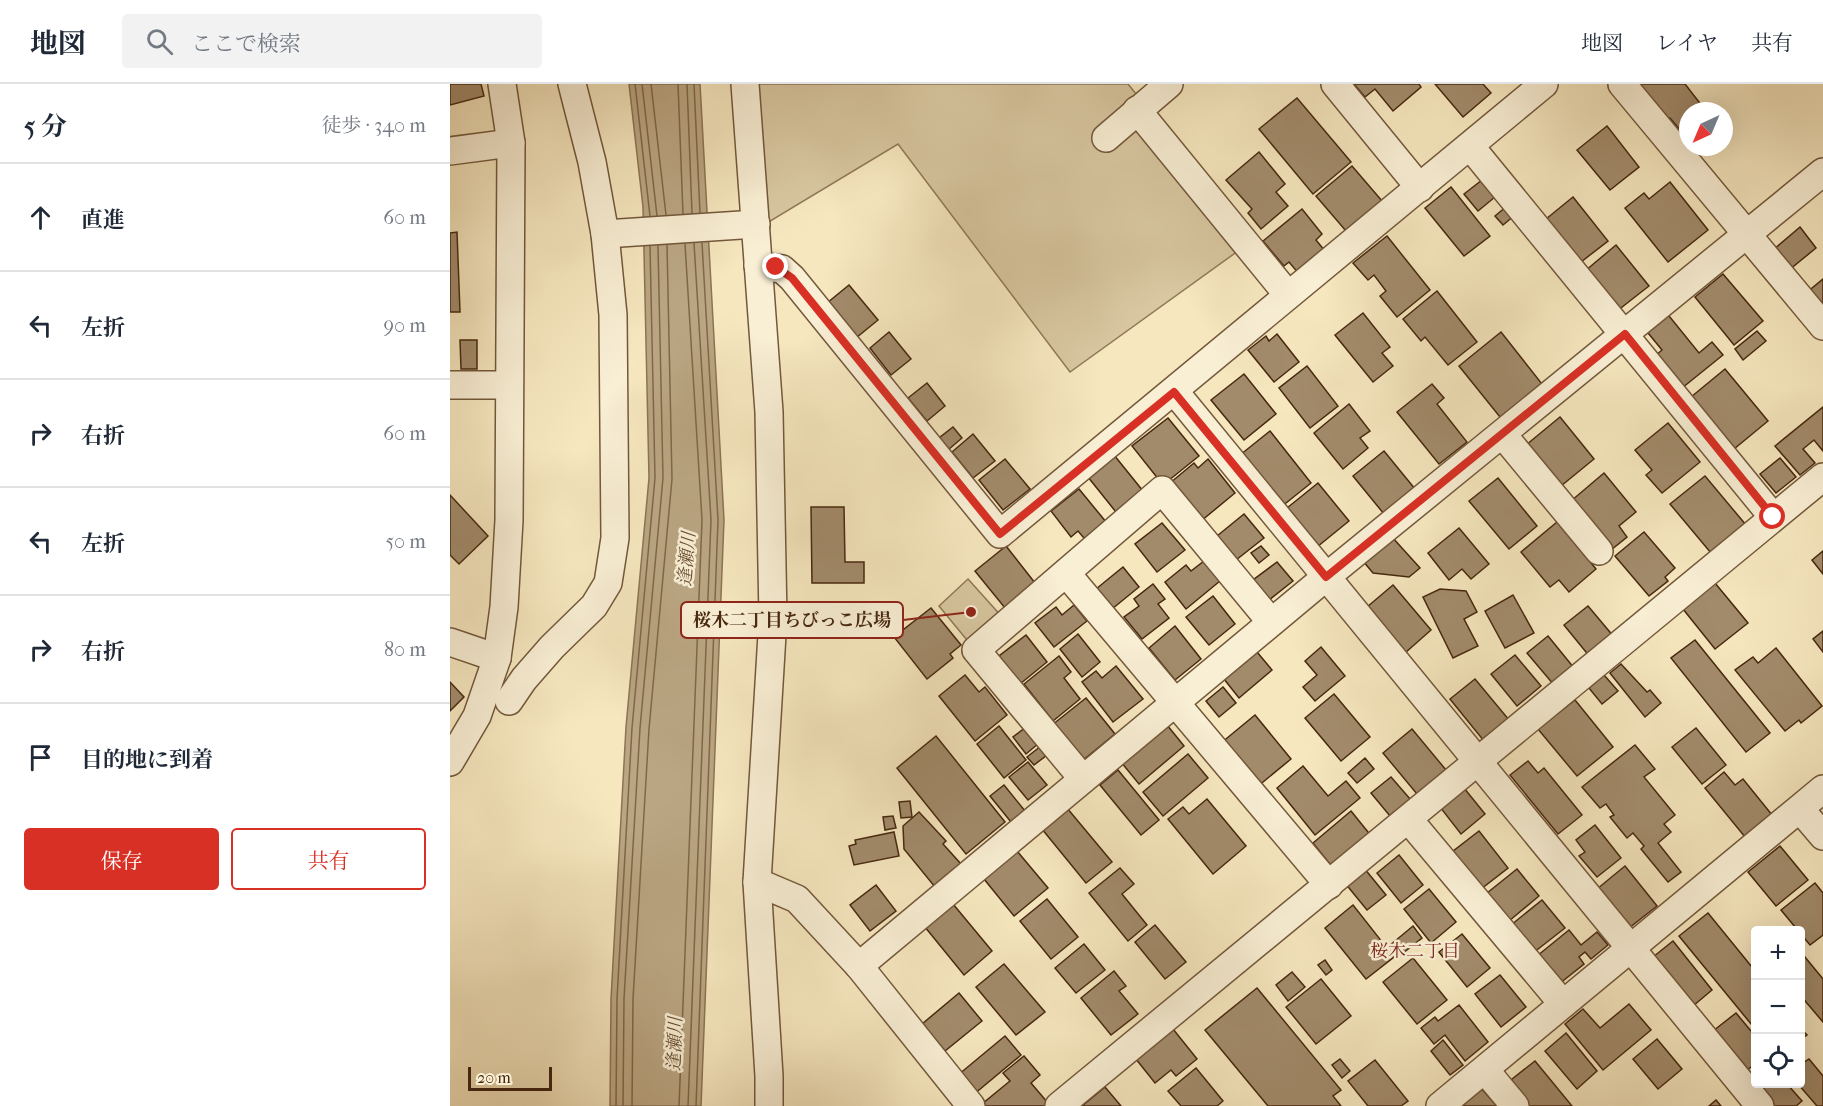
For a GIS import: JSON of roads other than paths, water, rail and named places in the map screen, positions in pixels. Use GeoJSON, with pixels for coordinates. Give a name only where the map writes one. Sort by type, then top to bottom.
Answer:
{"type":"FeatureCollection","features":[{"type":"Feature","properties":{"kind":"street"},"geometry":{"type":"LineString","coordinates":[[450,762],[477,716],[497,658],[504,607],[509,520],[511,143],[502,84]]}},
{"type":"Feature","properties":{"kind":"street"},"geometry":{"type":"LineString","coordinates":[[509,701],[524,679],[552,647],[594,606],[608,582],[615,538],[613,338],[604,234],[592,162],[572,84]]}},
{"type":"Feature","properties":{"kind":"street"},"geometry":{"type":"LineString","coordinates":[[745,84],[748,225],[758,266],[769,412],[773,618],[757,882],[769,1106]]}},
{"type":"Feature","properties":{"kind":"street"},"geometry":{"type":"LineString","coordinates":[[1106,138],[1169,84]]}},
{"type":"Feature","properties":{"kind":"street"},"geometry":{"type":"LineString","coordinates":[[1335,84],[1420,188]]}},
{"type":"Feature","properties":{"kind":"street"},"geometry":{"type":"LineString","coordinates":[[758,266],[769,265],[787,273],[1000,534],[1544,84]]}},
{"type":"Feature","properties":{"kind":"street"},"geometry":{"type":"LineString","coordinates":[[1622,84],[1823,326]]}},
{"type":"Feature","properties":{"kind":"street"},"geometry":{"type":"LineString","coordinates":[[1137,110],[1288,295]]}},
{"type":"Feature","properties":{"kind":"street"},"geometry":{"type":"LineString","coordinates":[[450,151],[511,143]]}},
{"type":"Feature","properties":{"kind":"street"},"geometry":{"type":"LineString","coordinates":[[1470,146],[1773,517]]}},
{"type":"Feature","properties":{"kind":"street"},"geometry":{"type":"LineString","coordinates":[[859,966],[1271,622],[1823,172]]}},
{"type":"Feature","properties":{"kind":"street"},"geometry":{"type":"LineString","coordinates":[[604,234],[748,225]]}},
{"type":"Feature","properties":{"kind":"street"},"geometry":{"type":"LineString","coordinates":[[450,385],[508,386]]}},
{"type":"Feature","properties":{"kind":"street"},"geometry":{"type":"LineString","coordinates":[[1174,392],[1480,762],[1760,1106]]}},
{"type":"Feature","properties":{"kind":"street"},"geometry":{"type":"LineString","coordinates":[[1503,435],[1599,550]]}},
{"type":"Feature","properties":{"kind":"street"},"geometry":{"type":"LineString","coordinates":[[1059,1106],[1480,762],[1823,477]]}},
{"type":"Feature","properties":{"kind":"street"},"geometry":{"type":"LineString","coordinates":[[1083,779],[976,650],[1162,490],[1271,622]]}},
{"type":"Feature","properties":{"kind":"street"},"geometry":{"type":"LineString","coordinates":[[1066,573],[1329,885]]}},
{"type":"Feature","properties":{"kind":"street"},"geometry":{"type":"LineString","coordinates":[[450,642],[497,658]]}},
{"type":"Feature","properties":{"kind":"street"},"geometry":{"type":"LineString","coordinates":[[1440,1106],[1823,789]]}},
{"type":"Feature","properties":{"kind":"street"},"geometry":{"type":"LineString","coordinates":[[1800,809],[1823,836]]}},
{"type":"Feature","properties":{"kind":"street"},"geometry":{"type":"LineString","coordinates":[[1409,820],[1563,1004]]}},
{"type":"Feature","properties":{"kind":"street"},"geometry":{"type":"LineString","coordinates":[[757,882],[797,899],[859,966],[971,1106]]}},
{"type":"Feature","properties":{"kind":"street"},"geometry":{"type":"LineString","coordinates":[[1485,1070],[1515,1106]]}},
{"type":"Feature","properties":{"kind":"water","name":"逢瀬川"},"geometry":{"type":"Polygon","coordinates":[[[629,84],[700,84],[724,520],[701,1106],[610,1106],[611,999],[626,727],[649,478],[643,207],[629,84]]]}},
{"type":"Feature","properties":{"kind":"place","name":"桜木二丁目ちびっこ広場"},"geometry":{"type":"Point","coordinates":[971,612]}},
{"type":"Feature","properties":{"kind":"district","name":"桜木二丁目"},"geometry":{"type":"Point","coordinates":[1415,951]}}]}
